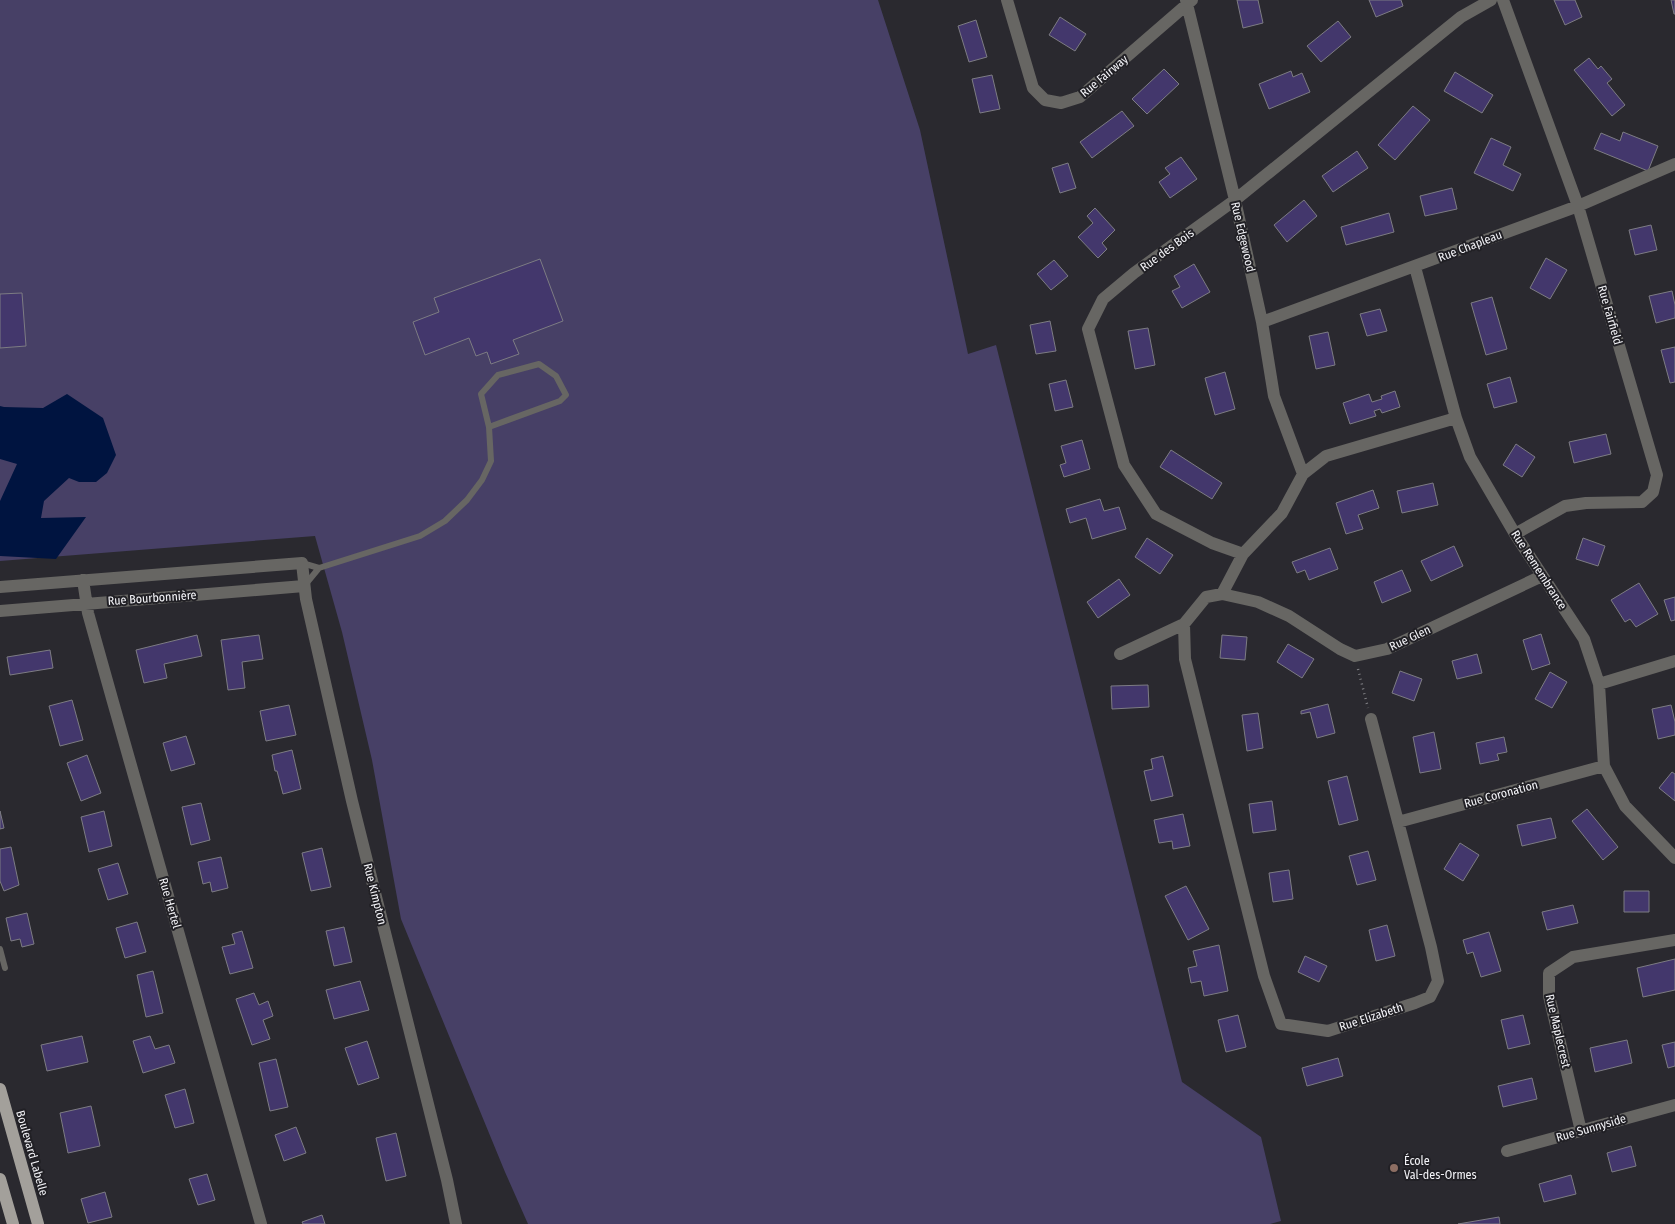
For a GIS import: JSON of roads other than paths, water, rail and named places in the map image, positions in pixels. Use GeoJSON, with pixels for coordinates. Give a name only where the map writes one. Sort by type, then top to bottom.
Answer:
{"type":"FeatureCollection","features":[{"type":"Feature","properties":{"kind":"main road","name":"Boulevard Labelle"},"geometry":{"type":"LineString","coordinates":[[0,1089],[38,1224]]}},
{"type":"Feature","properties":{"kind":"main road"},"geometry":{"type":"LineString","coordinates":[[0,1179],[13,1224]]}},
{"type":"Feature","properties":{"kind":"street","name":"Rue Fairway"},"geometry":{"type":"LineString","coordinates":[[1007,0],[1033,88],[1045,100],[1061,103],[1080,97],[1188,2]]}},
{"type":"Feature","properties":{"kind":"street","name":"Rue des Bois"},"geometry":{"type":"LineString","coordinates":[[1243,554],[1212,543],[1156,514],[1124,465],[1088,329],[1103,299],[1134,273],[1235,200],[1461,17],[1491,0]]}},
{"type":"Feature","properties":{"kind":"street","name":"Rue Fairfield"},"geometry":{"type":"LineString","coordinates":[[1502,0],[1578,206],[1657,475],[1653,492],[1642,502],[1586,503],[1565,506],[1515,534]]}},
{"type":"Feature","properties":{"kind":"street","name":"Rue Edgewood"},"geometry":{"type":"LineString","coordinates":[[1188,2],[1262,322],[1274,396],[1303,474]]}},
{"type":"Feature","properties":{"kind":"street","name":"Rue Chapleau"},"geometry":{"type":"LineString","coordinates":[[1262,322],[1578,206],[1675,164]]}},
{"type":"Feature","properties":{"kind":"street","name":"Rue Remembrance"},"geometry":{"type":"LineString","coordinates":[[1415,267],[1456,418],[1470,457],[1515,534],[1584,639],[1600,684],[1604,766],[1625,806],[1675,858]]}},
{"type":"Feature","properties":{"kind":"street"},"geometry":{"type":"LineString","coordinates":[[1120,654],[1184,624],[1206,597],[1222,594],[1243,554],[1282,513],[1303,474],[1326,456],[1456,418]]}},
{"type":"Feature","properties":{"kind":"street","name":"Rue Bourbonnière"},"geometry":{"type":"LineString","coordinates":[[0,587],[302,563]]}},
{"type":"Feature","properties":{"kind":"street","name":"Rue Kimpton"},"geometry":{"type":"LineString","coordinates":[[302,563],[306,599],[355,814],[447,1180],[456,1224]]}},
{"type":"Feature","properties":{"kind":"street","name":"Rue Glen"},"geometry":{"type":"LineString","coordinates":[[1222,594],[1258,602],[1281,613],[1355,656],[1386,650],[1542,576]]}},
{"type":"Feature","properties":{"kind":"street","name":"Rue Hertel"},"geometry":{"type":"LineString","coordinates":[[83,580],[86,604],[260,1224]]}},
{"type":"Feature","properties":{"kind":"street","name":"Rue Bourbonnière"},"geometry":{"type":"LineString","coordinates":[[0,611],[304,586]]}},
{"type":"Feature","properties":{"kind":"street","name":"Rue Elizabeth"},"geometry":{"type":"LineString","coordinates":[[1184,624],[1185,659],[1264,976],[1281,1024],[1328,1031],[1430,997],[1438,981],[1371,719]]}},
{"type":"Feature","properties":{"kind":"street"},"geometry":{"type":"LineString","coordinates":[[1600,684],[1675,661]]}},
{"type":"Feature","properties":{"kind":"street","name":"Rue Coronation"},"geometry":{"type":"LineString","coordinates":[[1398,822],[1604,766]]}},
{"type":"Feature","properties":{"kind":"street","name":"Rue Maplecrest"},"geometry":{"type":"LineString","coordinates":[[1581,1131],[1549,996],[1549,973],[1573,957],[1675,940]]}},
{"type":"Feature","properties":{"kind":"street","name":"Rue Sunnyside"},"geometry":{"type":"LineString","coordinates":[[1507,1152],[1675,1105]]}},
{"type":"Feature","properties":{"kind":"lane"},"geometry":{"type":"LineString","coordinates":[[304,586],[319,568],[420,536],[445,521],[467,500],[482,480],[491,461],[489,427],[481,394],[498,375],[539,364],[556,376],[566,395],[560,401],[489,427]]}},
{"type":"Feature","properties":{"kind":"lane"},"geometry":{"type":"LineString","coordinates":[[302,563],[319,568]]}},
{"type":"Feature","properties":{"kind":"lane"},"geometry":{"type":"LineString","coordinates":[[0,949],[5,968]]}},
{"type":"Feature","properties":{"kind":"water"},"geometry":{"type":"Polygon","coordinates":[[[67,394],[103,418],[116,455],[107,473],[96,482],[79,482],[69,478],[44,501],[41,518],[86,517],[56,559],[0,556],[0,501],[17,464],[0,459],[0,406],[43,408],[67,394]]]}},
{"type":"Feature","properties":{"kind":"place","name":"École Val-des-Ormes"},"geometry":{"type":"Point","coordinates":[1394,1168]}}]}
